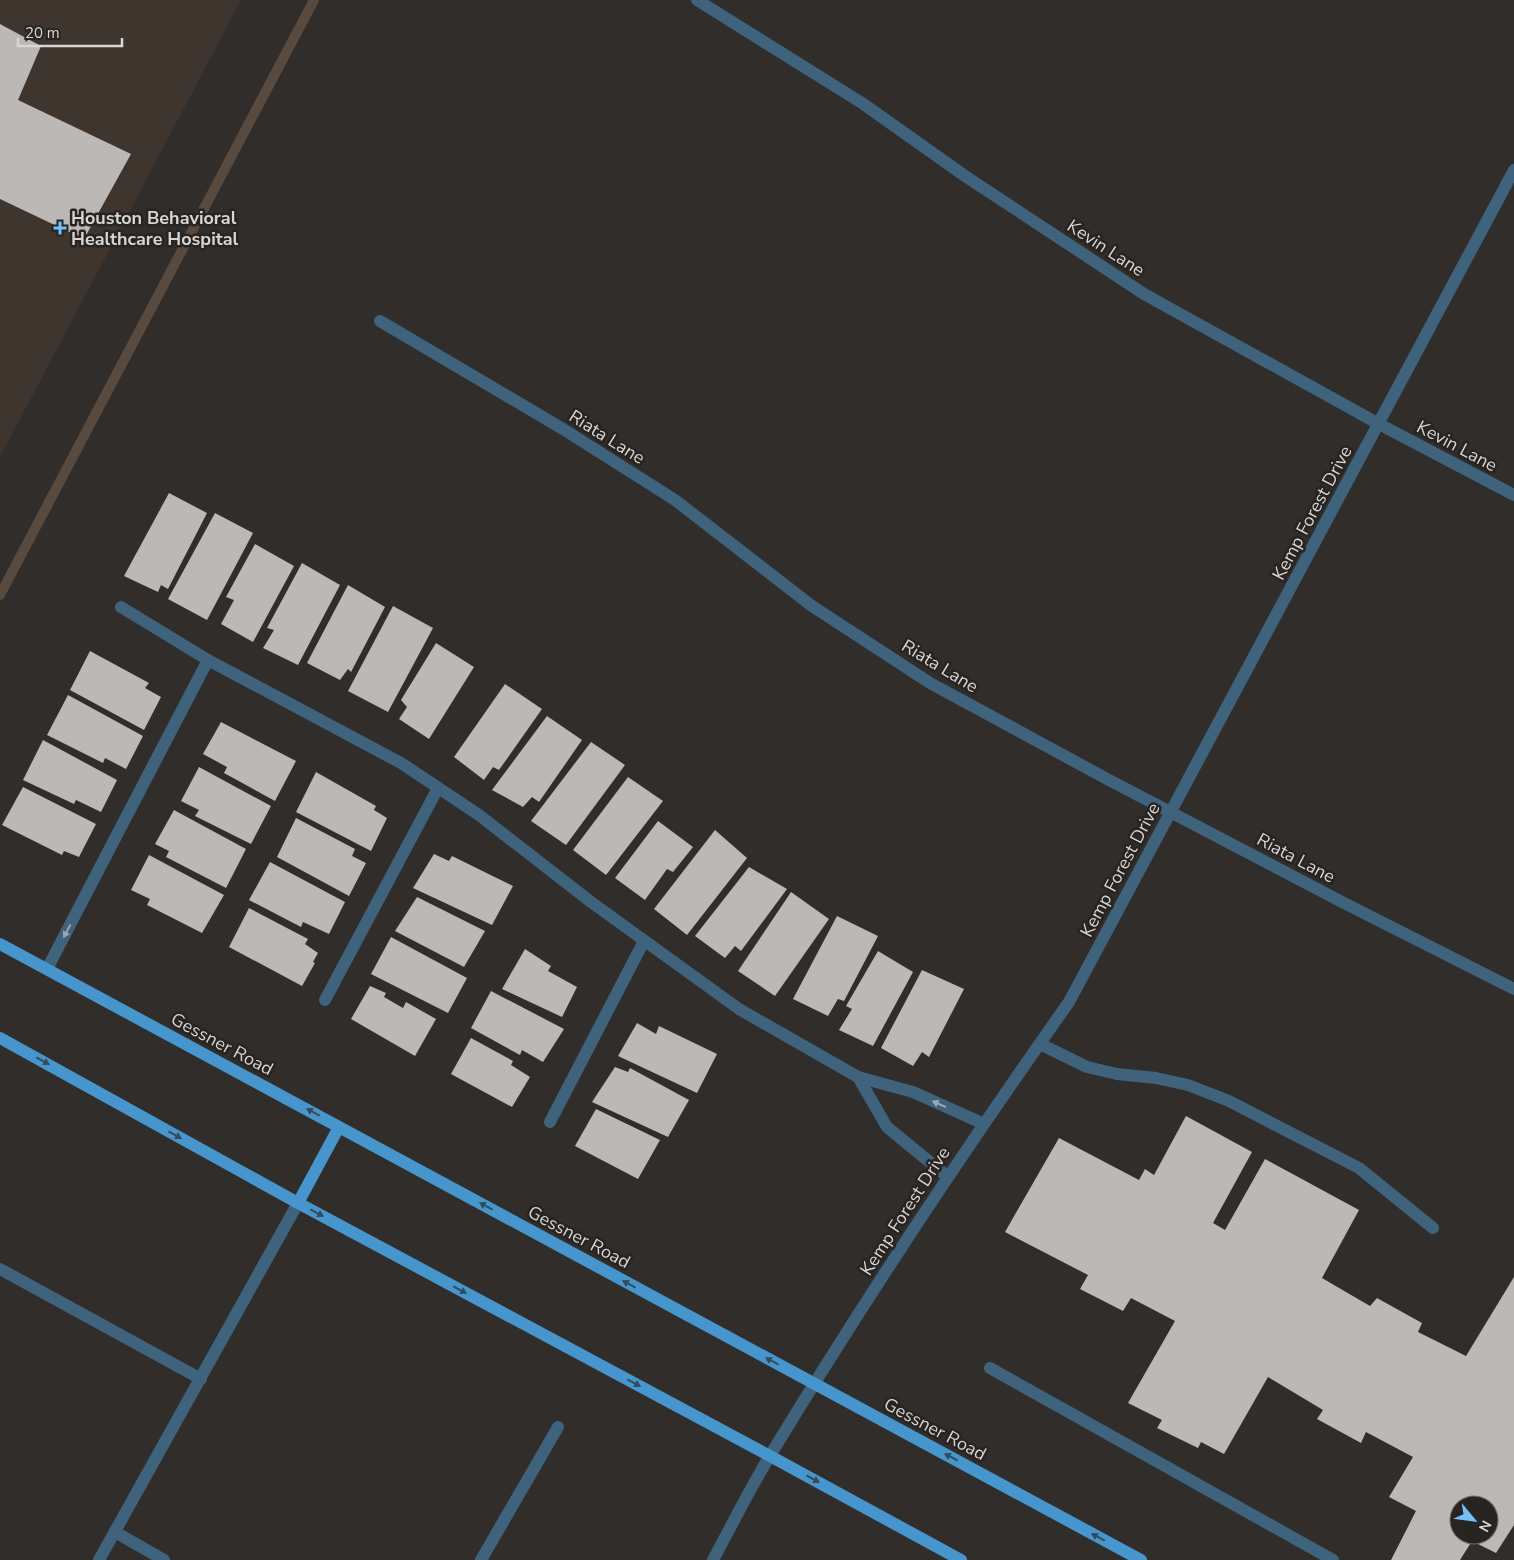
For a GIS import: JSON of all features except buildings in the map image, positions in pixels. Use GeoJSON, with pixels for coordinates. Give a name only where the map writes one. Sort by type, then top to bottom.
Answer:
{"type":"FeatureCollection","features":[{"type":"Feature","properties":{"kind":"main road","name":"Gessner Road"},"geometry":{"type":"LineString","coordinates":[[0,944],[1141,1560]]}},
{"type":"Feature","properties":{"kind":"main road"},"geometry":{"type":"LineString","coordinates":[[0,1038],[298,1203],[962,1560]]}},
{"type":"Feature","properties":{"kind":"main road"},"geometry":{"type":"LineString","coordinates":[[298,1203],[339,1127]]}},
{"type":"Feature","properties":{"kind":"street","name":"Kevin Lane"},"geometry":{"type":"LineString","coordinates":[[697,0],[862,103],[965,176],[1144,294],[1379,424],[1514,495]]}},
{"type":"Feature","properties":{"kind":"street","name":"Kemp Forest Drive"},"geometry":{"type":"LineString","coordinates":[[713,1560],[770,1456],[868,1299],[984,1124],[1070,1002],[1514,170]]}},
{"type":"Feature","properties":{"kind":"street","name":"Riata Lane"},"geometry":{"type":"LineString","coordinates":[[380,320],[675,500],[812,606],[930,683],[1109,780],[1344,903],[1514,989]]}},
{"type":"Feature","properties":{"kind":"street"},"geometry":{"type":"LineString","coordinates":[[121,608],[208,660],[401,763],[480,815],[591,902],[739,1009],[858,1078],[913,1092],[984,1124]]}},
{"type":"Feature","properties":{"kind":"street"},"geometry":{"type":"LineString","coordinates":[[47,970],[208,660]]}},
{"type":"Feature","properties":{"kind":"street"},"geometry":{"type":"LineString","coordinates":[[326,1000],[438,788]]}},
{"type":"Feature","properties":{"kind":"street"},"geometry":{"type":"LineString","coordinates":[[550,1122],[644,941]]}},
{"type":"Feature","properties":{"kind":"street"},"geometry":{"type":"LineString","coordinates":[[1040,1044],[1087,1067],[1117,1074],[1156,1078],[1188,1085],[1229,1101],[1359,1168],[1433,1228]]}},
{"type":"Feature","properties":{"kind":"street"},"geometry":{"type":"LineString","coordinates":[[858,1078],[887,1127],[948,1177]]}},
{"type":"Feature","properties":{"kind":"street"},"geometry":{"type":"LineString","coordinates":[[100,1560],[298,1203]]}},
{"type":"Feature","properties":{"kind":"street"},"geometry":{"type":"LineString","coordinates":[[0,1269],[201,1379]]}},
{"type":"Feature","properties":{"kind":"street"},"geometry":{"type":"LineString","coordinates":[[990,1368],[1328,1559]]}},
{"type":"Feature","properties":{"kind":"street"},"geometry":{"type":"LineString","coordinates":[[481,1560],[558,1427]]}},
{"type":"Feature","properties":{"kind":"street"},"geometry":{"type":"LineString","coordinates":[[115,1532],[164,1560]]}},
{"type":"Feature","properties":{"kind":"shaded area","name":"Houston Behavioral Healthcare Hospital"},"geometry":{"type":"Polygon","coordinates":[[[0,0],[241,0],[0,457],[0,0]]]}},
{"type":"Feature","properties":{"kind":"waterway"},"geometry":{"type":"LineString","coordinates":[[0,595],[314,0]]}},
{"type":"Feature","properties":{"kind":"place","name":"Houston Behavioral Healthcare Hospital"},"geometry":{"type":"Point","coordinates":[60,228]}}]}
